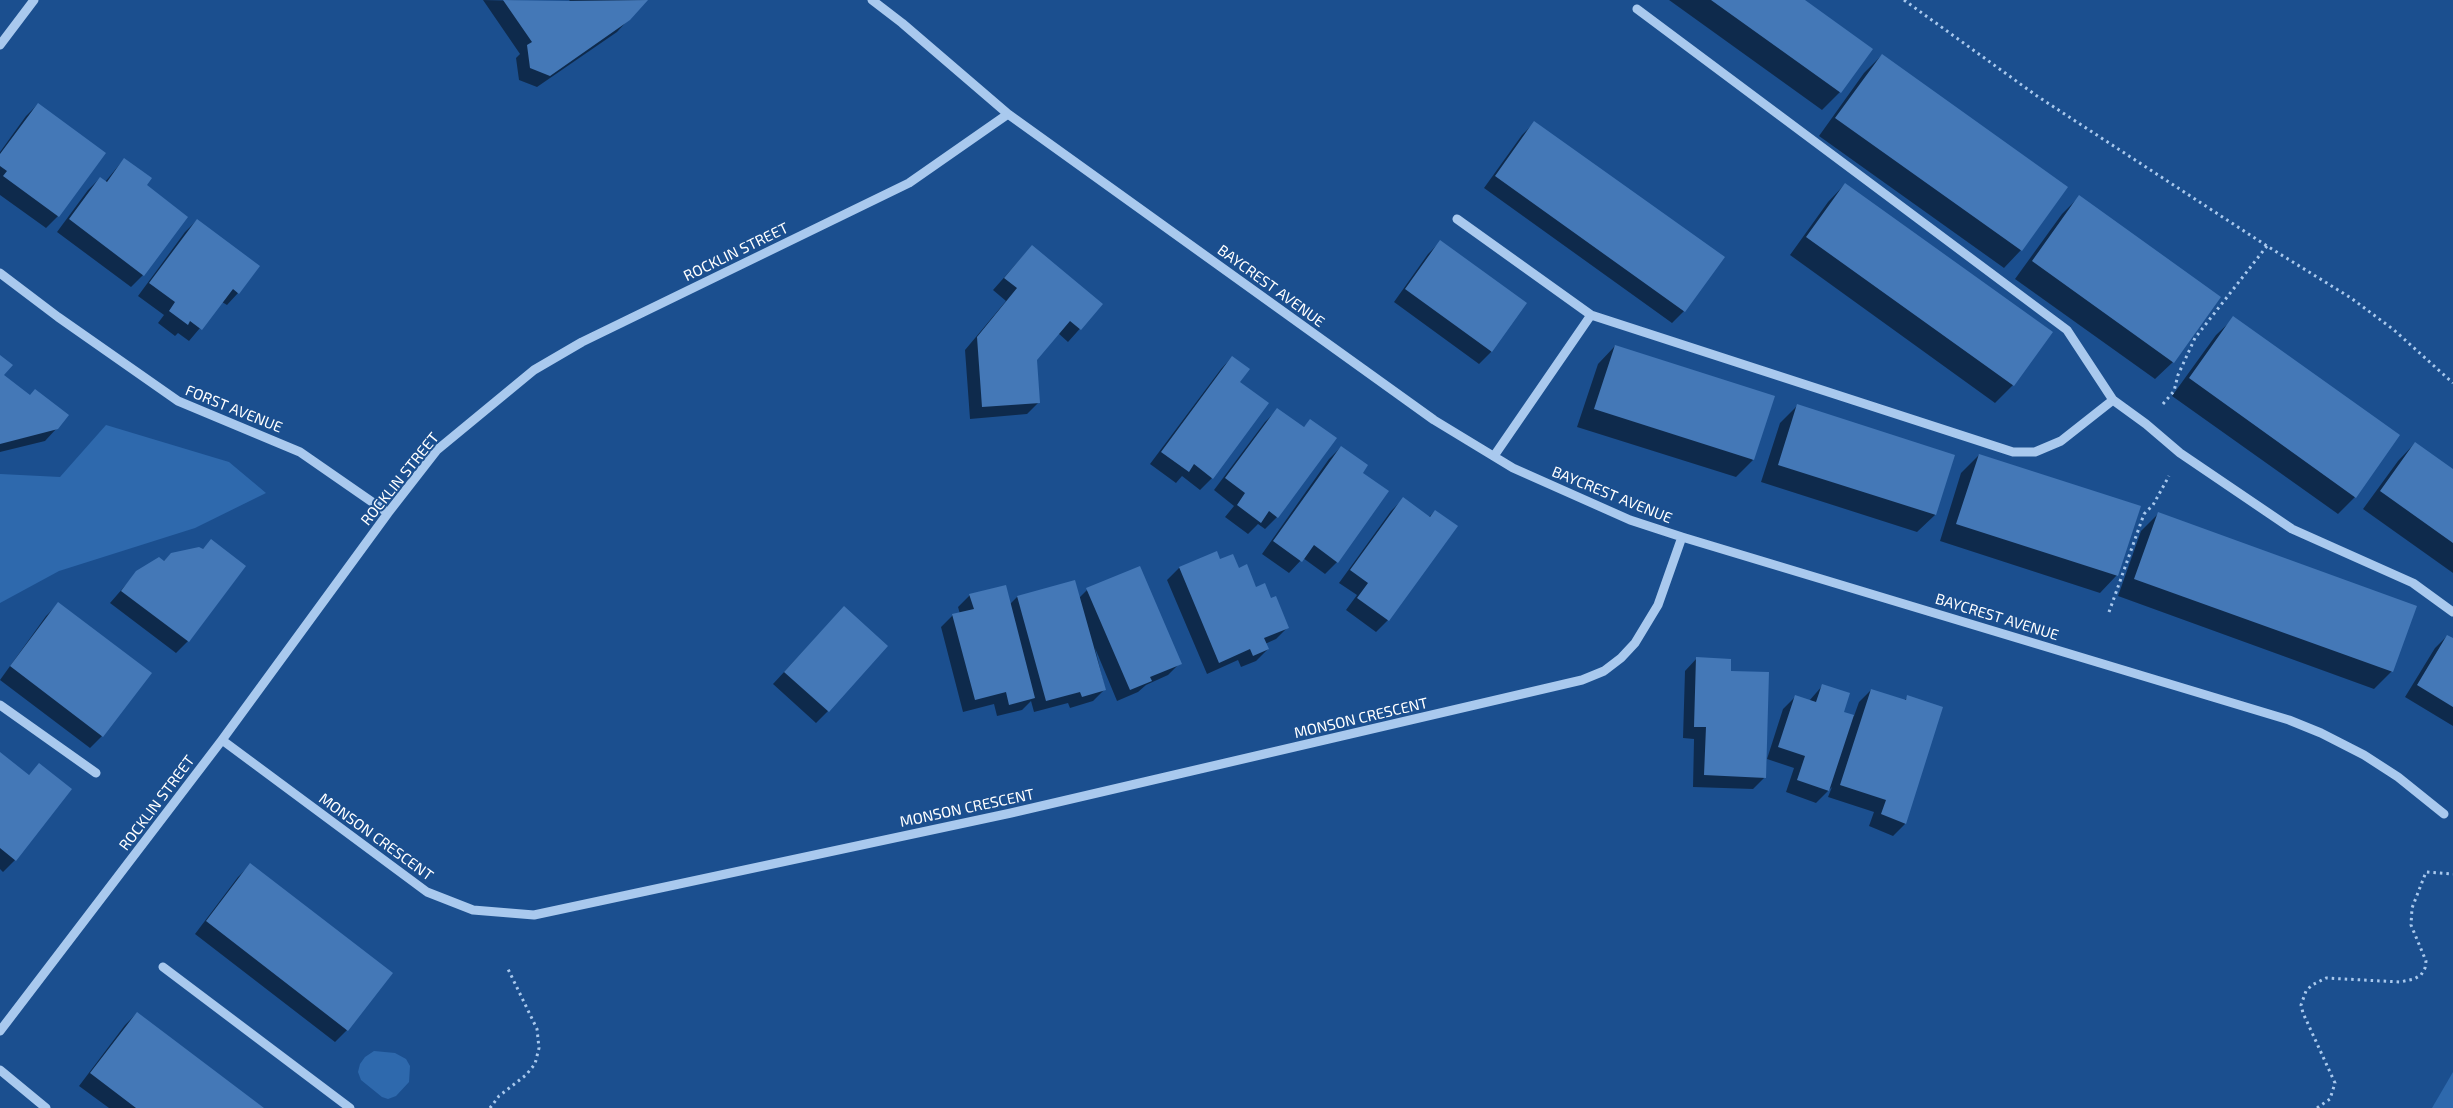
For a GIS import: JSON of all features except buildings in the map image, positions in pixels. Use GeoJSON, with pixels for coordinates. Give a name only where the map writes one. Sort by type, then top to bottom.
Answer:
{"type":"FeatureCollection","features":[{"type":"Feature","properties":{"kind":"street"},"geometry":{"type":"LineString","coordinates":[[0,45],[34,0]]}},
{"type":"Feature","properties":{"kind":"street","name":"BAYCREST AVENUE"},"geometry":{"type":"LineString","coordinates":[[872,0],[902,23],[1008,114],[1434,420],[1513,468],[1630,520],[1682,537],[2288,720],[2321,733],[2364,755],[2398,777],[2444,814]]}},
{"type":"Feature","properties":{"kind":"street"},"geometry":{"type":"LineString","coordinates":[[1637,9],[2067,330],[2113,400],[2146,424],[2180,453],[2292,530],[2413,583],[2453,612]]}},
{"type":"Feature","properties":{"kind":"street","name":"ROCKLIN STREET"},"geometry":{"type":"LineString","coordinates":[[0,1031],[222,740],[388,513],[437,450],[534,370],[582,342],[909,183],[1008,114]]}},
{"type":"Feature","properties":{"kind":"street"},"geometry":{"type":"LineString","coordinates":[[1457,218],[1591,315],[2013,452],[2035,452],[2061,441],[2113,400]]}},
{"type":"Feature","properties":{"kind":"street","name":"FORST AVENUE"},"geometry":{"type":"LineString","coordinates":[[0,273],[178,402],[300,452],[388,513]]}},
{"type":"Feature","properties":{"kind":"street"},"geometry":{"type":"LineString","coordinates":[[1494,456],[1591,315]]}},
{"type":"Feature","properties":{"kind":"street","name":"MONSON CRESCENT"},"geometry":{"type":"LineString","coordinates":[[222,740],[428,892],[473,910],[534,915],[1011,813],[1582,680],[1604,671],[1621,658],[1635,643],[1658,605],[1682,537]]}},
{"type":"Feature","properties":{"kind":"street"},"geometry":{"type":"LineString","coordinates":[[0,705],[96,773]]}},
{"type":"Feature","properties":{"kind":"street"},"geometry":{"type":"LineString","coordinates":[[163,967],[350,1108]]}},
{"type":"Feature","properties":{"kind":"street"},"geometry":{"type":"LineString","coordinates":[[0,1070],[46,1108]]}},
{"type":"Feature","properties":{"kind":"path"},"geometry":{"type":"LineString","coordinates":[[1904,0],[2037,96],[2374,314],[2453,383]]}},
{"type":"Feature","properties":{"kind":"path"},"geometry":{"type":"LineString","coordinates":[[2146,424],[2174,391],[2178,375],[2195,338],[2267,246]]}},
{"type":"Feature","properties":{"kind":"path"},"geometry":{"type":"LineString","coordinates":[[2109,612],[2144,514],[2160,494],[2180,453]]}},
{"type":"Feature","properties":{"kind":"path"},"geometry":{"type":"LineString","coordinates":[[2317,1108],[2330,1099],[2335,1083],[2330,1068],[2303,1013],[2301,1005],[2306,991],[2312,985],[2326,978],[2400,982],[2414,979],[2421,975],[2426,961],[2411,925],[2412,908],[2426,872],[2453,874]]}},
{"type":"Feature","properties":{"kind":"path"},"geometry":{"type":"LineString","coordinates":[[490,1108],[499,1096],[526,1075],[535,1064],[539,1048],[537,1029],[508,969]]}},
{"type":"Feature","properties":{"kind":"shaded area"},"geometry":{"type":"Polygon","coordinates":[[[106,425],[229,462],[266,493],[195,528],[59,571],[0,603],[0,474],[60,477],[106,425]]]}},
{"type":"Feature","properties":{"kind":"shaded area"},"geometry":{"type":"Polygon","coordinates":[[[374,1051],[395,1053],[406,1059],[410,1066],[409,1082],[396,1096],[388,1099],[382,1097],[361,1080],[358,1072],[360,1064],[365,1057],[374,1051]]]}},
{"type":"Feature","properties":{"kind":"shaded area"},"geometry":{"type":"Polygon","coordinates":[[[2453,1072],[2453,1108],[2432,1108],[2453,1072]]]}}]}
